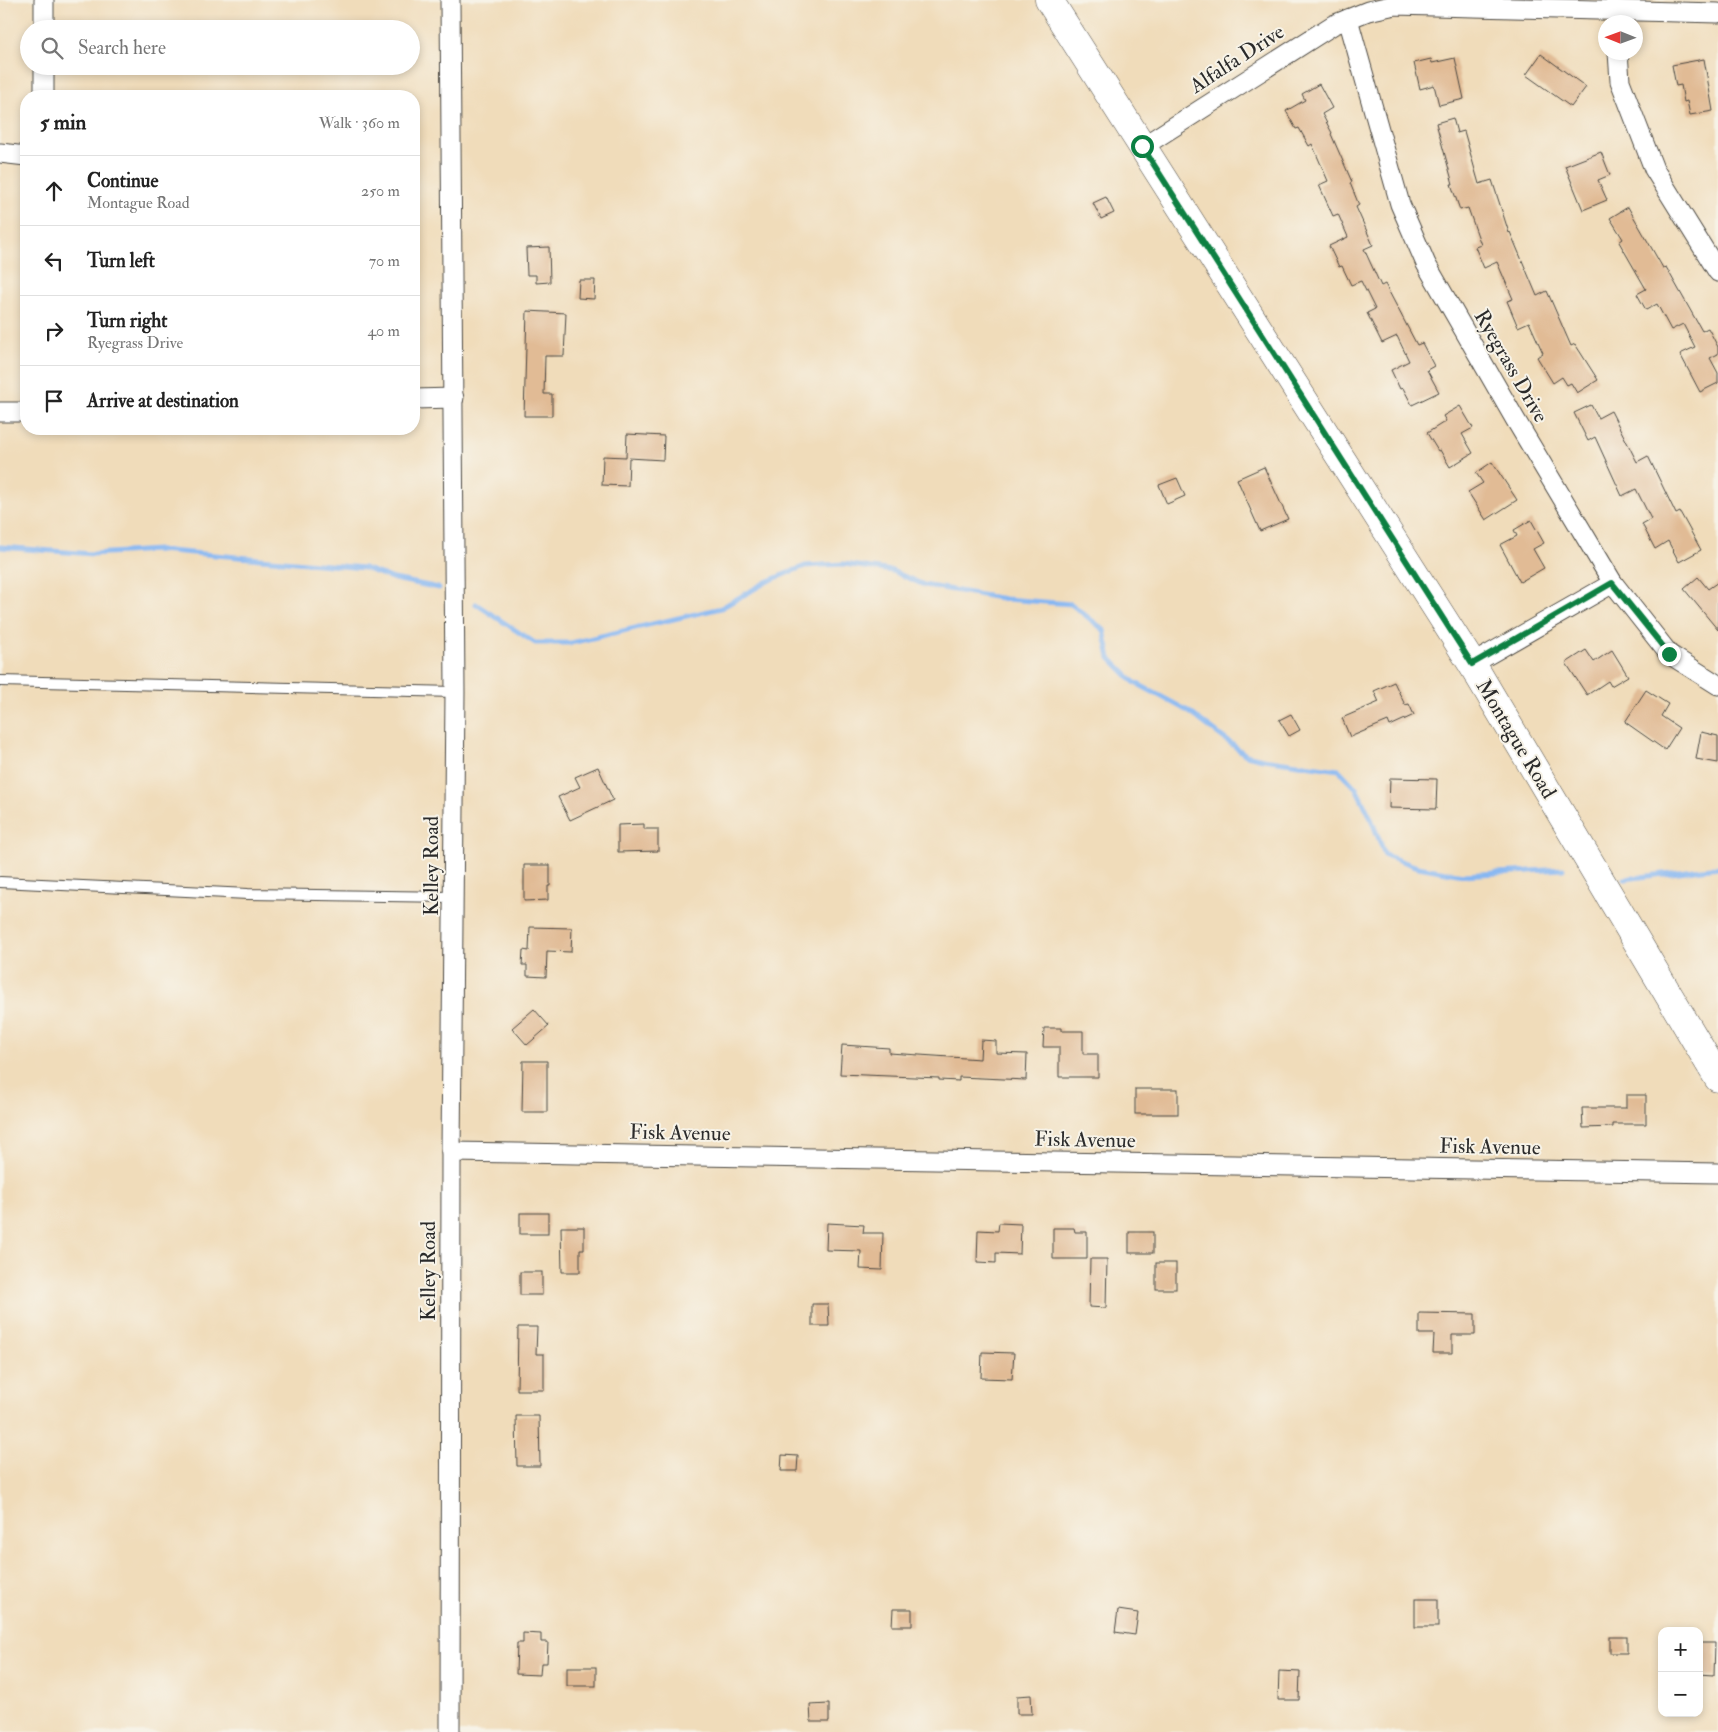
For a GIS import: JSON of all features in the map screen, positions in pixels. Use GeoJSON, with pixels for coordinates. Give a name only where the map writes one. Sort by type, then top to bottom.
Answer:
{"type":"FeatureCollection","features":[{"type":"Feature","properties":{"kind":"main road","name":"Montague Road"},"geometry":{"type":"LineString","coordinates":[[1049,0],[1472,664],[1718,1078]]}},
{"type":"Feature","properties":{"kind":"street"},"geometry":{"type":"LineString","coordinates":[[44,0],[44,20]]}},
{"type":"Feature","properties":{"kind":"street","name":"Kelley Road"},"geometry":{"type":"LineString","coordinates":[[450,0],[455,692],[451,1152],[450,1732]]}},
{"type":"Feature","properties":{"kind":"street","name":"Alfalfa Drive"},"geometry":{"type":"LineString","coordinates":[[1142,146],[1333,25],[1368,11],[1395,5],[1718,14]]}},
{"type":"Feature","properties":{"kind":"street","name":"Ryegrass Drive"},"geometry":{"type":"LineString","coordinates":[[1348,19],[1400,204],[1426,264],[1612,583],[1669,654],[1718,685]]}},
{"type":"Feature","properties":{"kind":"street"},"geometry":{"type":"LineString","coordinates":[[1619,60],[1620,81],[1654,169],[1718,272]]}},
{"type":"Feature","properties":{"kind":"street"},"geometry":{"type":"LineString","coordinates":[[44,75],[44,90]]}},
{"type":"Feature","properties":{"kind":"street"},"geometry":{"type":"LineString","coordinates":[[0,153],[20,155]]}},
{"type":"Feature","properties":{"kind":"street"},"geometry":{"type":"LineString","coordinates":[[420,399],[454,398]]}},
{"type":"Feature","properties":{"kind":"street"},"geometry":{"type":"LineString","coordinates":[[0,412],[20,412]]}},
{"type":"Feature","properties":{"kind":"street"},"geometry":{"type":"LineString","coordinates":[[1472,664],[1612,583]]}},
{"type":"Feature","properties":{"kind":"street","name":"Fisk Avenue"},"geometry":{"type":"LineString","coordinates":[[451,1152],[1718,1173]]}},
{"type":"Feature","properties":{"kind":"lane"},"geometry":{"type":"LineString","coordinates":[[0,681],[455,692]]}},
{"type":"Feature","properties":{"kind":"lane"},"geometry":{"type":"LineString","coordinates":[[0,882],[248,894],[453,897]]}},
{"type":"Feature","properties":{"kind":"building"},"geometry":{"type":"Polygon","coordinates":[[[1541,54],[1586,87],[1571,107],[1526,75],[1541,54]]]}},
{"type":"Feature","properties":{"kind":"building"},"geometry":{"type":"Polygon","coordinates":[[[1455,58],[1464,99],[1439,105],[1434,85],[1420,89],[1414,63],[1431,59],[1432,63],[1455,58]]]}},
{"type":"Feature","properties":{"kind":"building"},"geometry":{"type":"Polygon","coordinates":[[[1704,59],[1713,111],[1690,115],[1687,101],[1684,102],[1681,85],[1676,86],[1672,65],[1704,59]]]}},
{"type":"Feature","properties":{"kind":"building"},"geometry":{"type":"Polygon","coordinates":[[[1319,84],[1332,108],[1322,114],[1352,182],[1350,183],[1359,205],[1356,207],[1373,245],[1364,249],[1381,286],[1385,284],[1417,345],[1422,343],[1434,366],[1427,370],[1439,392],[1412,405],[1403,388],[1400,389],[1391,370],[1409,361],[1397,336],[1382,343],[1367,313],[1375,309],[1361,281],[1351,285],[1342,266],[1339,267],[1329,246],[1348,237],[1338,214],[1333,216],[1319,185],[1328,181],[1312,144],[1309,146],[1299,128],[1296,129],[1286,111],[1305,100],[1302,94],[1319,84]]]}},
{"type":"Feature","properties":{"kind":"building"},"geometry":{"type":"Polygon","coordinates":[[[1453,118],[1457,133],[1464,131],[1479,184],[1492,180],[1509,233],[1537,296],[1547,291],[1571,346],[1575,344],[1598,380],[1577,393],[1571,383],[1567,385],[1562,377],[1553,383],[1537,357],[1543,353],[1529,322],[1518,327],[1507,301],[1513,299],[1497,262],[1484,268],[1475,247],[1481,245],[1468,208],[1460,210],[1451,184],[1453,184],[1436,123],[1453,118]]]}},
{"type":"Feature","properties":{"kind":"building"},"geometry":{"type":"Polygon","coordinates":[[[1601,152],[1610,175],[1598,180],[1607,200],[1583,210],[1565,166],[1601,152]]]}},
{"type":"Feature","properties":{"kind":"building"},"geometry":{"type":"Polygon","coordinates":[[[1106,197],[1114,213],[1101,219],[1093,203],[1106,197]]]}},
{"type":"Feature","properties":{"kind":"building"},"geometry":{"type":"Polygon","coordinates":[[[1628,207],[1663,268],[1666,267],[1702,331],[1708,328],[1718,347],[1718,354],[1710,358],[1718,373],[1718,383],[1700,392],[1680,354],[1695,347],[1683,324],[1671,330],[1657,304],[1646,310],[1637,294],[1646,289],[1619,242],[1623,239],[1610,218],[1628,207]]]}},
{"type":"Feature","properties":{"kind":"building"},"geometry":{"type":"Polygon","coordinates":[[[549,247],[550,282],[536,283],[536,275],[527,275],[526,248],[549,247]]]}},
{"type":"Feature","properties":{"kind":"building"},"geometry":{"type":"Polygon","coordinates":[[[579,280],[595,280],[594,299],[578,298],[579,280]]]}},
{"type":"Feature","properties":{"kind":"building"},"geometry":{"type":"Polygon","coordinates":[[[527,311],[566,313],[564,356],[545,356],[544,394],[552,394],[552,416],[524,416],[527,311]]]}},
{"type":"Feature","properties":{"kind":"building"},"geometry":{"type":"Polygon","coordinates":[[[1591,405],[1598,418],[1611,411],[1637,462],[1648,456],[1676,514],[1680,512],[1701,550],[1679,562],[1668,541],[1655,549],[1642,524],[1651,519],[1636,489],[1622,496],[1595,437],[1588,441],[1574,413],[1591,405]]]}},
{"type":"Feature","properties":{"kind":"building"},"geometry":{"type":"Polygon","coordinates":[[[1460,406],[1473,428],[1462,434],[1473,453],[1450,467],[1427,433],[1446,421],[1443,416],[1460,406]]]}},
{"type":"Feature","properties":{"kind":"building"},"geometry":{"type":"Polygon","coordinates":[[[627,434],[664,436],[663,460],[629,458],[628,486],[602,485],[603,456],[626,457],[627,434]]]}},
{"type":"Feature","properties":{"kind":"building"},"geometry":{"type":"Polygon","coordinates":[[[1492,462],[1517,500],[1486,520],[1468,492],[1483,483],[1476,473],[1492,462]]]}},
{"type":"Feature","properties":{"kind":"building"},"geometry":{"type":"Polygon","coordinates":[[[1264,467],[1288,519],[1260,531],[1237,479],[1264,467]]]}},
{"type":"Feature","properties":{"kind":"building"},"geometry":{"type":"Polygon","coordinates":[[[1177,478],[1185,496],[1167,504],[1159,485],[1177,478]]]}},
{"type":"Feature","properties":{"kind":"building"},"geometry":{"type":"Polygon","coordinates":[[[1531,520],[1544,543],[1533,549],[1544,568],[1520,582],[1500,545],[1517,536],[1514,530],[1531,520]]]}},
{"type":"Feature","properties":{"kind":"building"},"geometry":{"type":"Polygon","coordinates":[[[1698,577],[1708,589],[1718,582],[1718,630],[1684,589],[1698,577]]]}},
{"type":"Feature","properties":{"kind":"building"},"geometry":{"type":"Polygon","coordinates":[[[1586,650],[1594,662],[1612,650],[1628,676],[1611,686],[1608,681],[1587,695],[1566,663],[1586,650]]]}},
{"type":"Feature","properties":{"kind":"building"},"geometry":{"type":"Polygon","coordinates":[[[1394,682],[1405,705],[1409,704],[1414,715],[1390,726],[1388,721],[1350,737],[1342,718],[1379,702],[1374,691],[1394,682]]]}},
{"type":"Feature","properties":{"kind":"building"},"geometry":{"type":"Polygon","coordinates":[[[1646,690],[1668,704],[1661,716],[1679,728],[1665,750],[1625,722],[1646,690]]]}},
{"type":"Feature","properties":{"kind":"building"},"geometry":{"type":"Polygon","coordinates":[[[1291,714],[1300,730],[1289,736],[1279,720],[1291,714]]]}},
{"type":"Feature","properties":{"kind":"building"},"geometry":{"type":"Polygon","coordinates":[[[1701,732],[1718,736],[1718,763],[1696,759],[1701,732]]]}},
{"type":"Feature","properties":{"kind":"building"},"geometry":{"type":"Polygon","coordinates":[[[598,767],[613,800],[570,820],[558,797],[580,787],[575,777],[598,767]]]}},
{"type":"Feature","properties":{"kind":"building"},"geometry":{"type":"Polygon","coordinates":[[[1390,778],[1437,779],[1436,809],[1389,808],[1390,778]]]}},
{"type":"Feature","properties":{"kind":"building"},"geometry":{"type":"Polygon","coordinates":[[[644,824],[644,829],[658,829],[658,851],[618,852],[618,825],[644,824]]]}},
{"type":"Feature","properties":{"kind":"building"},"geometry":{"type":"Polygon","coordinates":[[[524,865],[550,865],[548,900],[524,901],[524,865]]]}},
{"type":"Feature","properties":{"kind":"building"},"geometry":{"type":"Polygon","coordinates":[[[530,927],[572,928],[571,952],[547,951],[546,977],[527,976],[527,965],[522,965],[523,950],[529,951],[530,927]]]}},
{"type":"Feature","properties":{"kind":"building"},"geometry":{"type":"Polygon","coordinates":[[[534,1009],[549,1026],[527,1045],[512,1028],[534,1009]]]}},
{"type":"Feature","properties":{"kind":"building"},"geometry":{"type":"Polygon","coordinates":[[[1044,1028],[1062,1028],[1062,1031],[1083,1031],[1083,1054],[1098,1054],[1098,1077],[1059,1077],[1059,1047],[1043,1047],[1044,1028]]]}},
{"type":"Feature","properties":{"kind":"building"},"geometry":{"type":"Polygon","coordinates":[[[981,1040],[996,1041],[996,1053],[1027,1054],[1026,1080],[959,1077],[959,1081],[939,1080],[939,1078],[840,1074],[842,1045],[889,1048],[889,1053],[980,1059],[981,1040]]]}},
{"type":"Feature","properties":{"kind":"building"},"geometry":{"type":"Polygon","coordinates":[[[523,1061],[547,1061],[547,1112],[522,1112],[523,1061]]]}},
{"type":"Feature","properties":{"kind":"building"},"geometry":{"type":"Polygon","coordinates":[[[1135,1089],[1178,1089],[1178,1114],[1135,1114],[1135,1089]]]}},
{"type":"Feature","properties":{"kind":"building"},"geometry":{"type":"Polygon","coordinates":[[[1626,1095],[1646,1095],[1646,1124],[1613,1124],[1613,1127],[1583,1128],[1582,1108],[1626,1108],[1626,1095]]]}},
{"type":"Feature","properties":{"kind":"building"},"geometry":{"type":"Polygon","coordinates":[[[520,1213],[548,1213],[548,1234],[520,1234],[520,1213]]]}},
{"type":"Feature","properties":{"kind":"building"},"geometry":{"type":"Polygon","coordinates":[[[827,1223],[864,1225],[863,1233],[883,1233],[882,1270],[860,1269],[861,1251],[826,1250],[827,1223]]]}},
{"type":"Feature","properties":{"kind":"building"},"geometry":{"type":"Polygon","coordinates":[[[999,1223],[1021,1224],[1020,1254],[996,1253],[996,1263],[977,1262],[978,1230],[998,1231],[999,1223]]]}},
{"type":"Feature","properties":{"kind":"building"},"geometry":{"type":"Polygon","coordinates":[[[561,1227],[584,1227],[584,1249],[580,1249],[580,1272],[562,1272],[561,1227]]]}},
{"type":"Feature","properties":{"kind":"building"},"geometry":{"type":"Polygon","coordinates":[[[1053,1228],[1074,1228],[1075,1232],[1087,1232],[1087,1259],[1053,1259],[1053,1228]]]}},
{"type":"Feature","properties":{"kind":"building"},"geometry":{"type":"Polygon","coordinates":[[[1129,1232],[1153,1232],[1153,1253],[1129,1253],[1129,1232]]]}},
{"type":"Feature","properties":{"kind":"building"},"geometry":{"type":"Polygon","coordinates":[[[1090,1259],[1107,1259],[1106,1308],[1089,1307],[1090,1259]]]}},
{"type":"Feature","properties":{"kind":"building"},"geometry":{"type":"Polygon","coordinates":[[[1156,1263],[1176,1263],[1176,1289],[1156,1289],[1156,1263]]]}},
{"type":"Feature","properties":{"kind":"building"},"geometry":{"type":"Polygon","coordinates":[[[520,1272],[542,1272],[542,1295],[520,1295],[520,1272]]]}},
{"type":"Feature","properties":{"kind":"building"},"geometry":{"type":"Polygon","coordinates":[[[812,1304],[828,1304],[829,1326],[812,1326],[812,1304]]]}},
{"type":"Feature","properties":{"kind":"building"},"geometry":{"type":"Polygon","coordinates":[[[1419,1313],[1475,1314],[1475,1335],[1452,1335],[1452,1353],[1433,1353],[1434,1334],[1419,1334],[1419,1313]]]}},
{"type":"Feature","properties":{"kind":"building"},"geometry":{"type":"Polygon","coordinates":[[[518,1327],[537,1327],[536,1354],[544,1354],[544,1390],[517,1390],[518,1327]]]}},
{"type":"Feature","properties":{"kind":"building"},"geometry":{"type":"Polygon","coordinates":[[[982,1352],[1014,1353],[1012,1379],[981,1378],[982,1352]]]}},
{"type":"Feature","properties":{"kind":"building"},"geometry":{"type":"Polygon","coordinates":[[[516,1416],[539,1416],[540,1466],[517,1466],[516,1416]]]}},
{"type":"Feature","properties":{"kind":"building"},"geometry":{"type":"Polygon","coordinates":[[[782,1455],[798,1456],[797,1471],[781,1471],[782,1455]]]}},
{"type":"Feature","properties":{"kind":"building"},"geometry":{"type":"Polygon","coordinates":[[[1415,1599],[1438,1599],[1438,1627],[1415,1627],[1415,1599]]]}},
{"type":"Feature","properties":{"kind":"building"},"geometry":{"type":"Polygon","coordinates":[[[893,1609],[912,1609],[912,1626],[892,1626],[893,1609]]]}},
{"type":"Feature","properties":{"kind":"building"},"geometry":{"type":"Polygon","coordinates":[[[1118,1610],[1138,1613],[1135,1635],[1115,1632],[1118,1610]]]}},
{"type":"Feature","properties":{"kind":"building"},"geometry":{"type":"Polygon","coordinates":[[[523,1633],[541,1634],[541,1642],[548,1642],[547,1663],[541,1663],[540,1675],[516,1674],[517,1643],[523,1643],[523,1633]]]}},
{"type":"Feature","properties":{"kind":"building"},"geometry":{"type":"Polygon","coordinates":[[[1610,1637],[1627,1637],[1627,1653],[1610,1653],[1610,1637]]]}},
{"type":"Feature","properties":{"kind":"building"},"geometry":{"type":"Polygon","coordinates":[[[1703,1643],[1715,1643],[1714,1675],[1703,1674],[1703,1643]]]}},
{"type":"Feature","properties":{"kind":"building"},"geometry":{"type":"Polygon","coordinates":[[[567,1667],[596,1667],[596,1686],[567,1686],[567,1667]]]}},
{"type":"Feature","properties":{"kind":"building"},"geometry":{"type":"Polygon","coordinates":[[[1279,1671],[1300,1672],[1299,1700],[1278,1700],[1279,1671]]]}},
{"type":"Feature","properties":{"kind":"building"},"geometry":{"type":"Polygon","coordinates":[[[1031,1695],[1032,1714],[1017,1714],[1017,1696],[1031,1695]]]}},
{"type":"Feature","properties":{"kind":"building"},"geometry":{"type":"Polygon","coordinates":[[[829,1704],[829,1722],[811,1722],[810,1705],[829,1704]]]}},
{"type":"Feature","properties":{"kind":"waterway"},"geometry":{"type":"LineString","coordinates":[[0,547],[92,554],[158,550],[364,568],[394,579],[439,588]]}},
{"type":"Feature","properties":{"kind":"waterway"},"geometry":{"type":"LineString","coordinates":[[476,604],[535,643],[571,643],[721,608],[768,581],[805,566],[844,564],[892,571],[924,585],[1005,599],[1071,604],[1104,630],[1110,658],[1134,682],[1188,711],[1246,755],[1339,770],[1356,788],[1370,816],[1385,855],[1418,867],[1463,875],[1563,869]]}},
{"type":"Feature","properties":{"kind":"waterway"},"geometry":{"type":"LineString","coordinates":[[1625,879],[1718,867]]}},
{"type":"Feature","properties":{"kind":"route"},"geometry":{"type":"LineString","coordinates":[[1142,146],[1472,664],[1612,583],[1669,654]]}}]}
